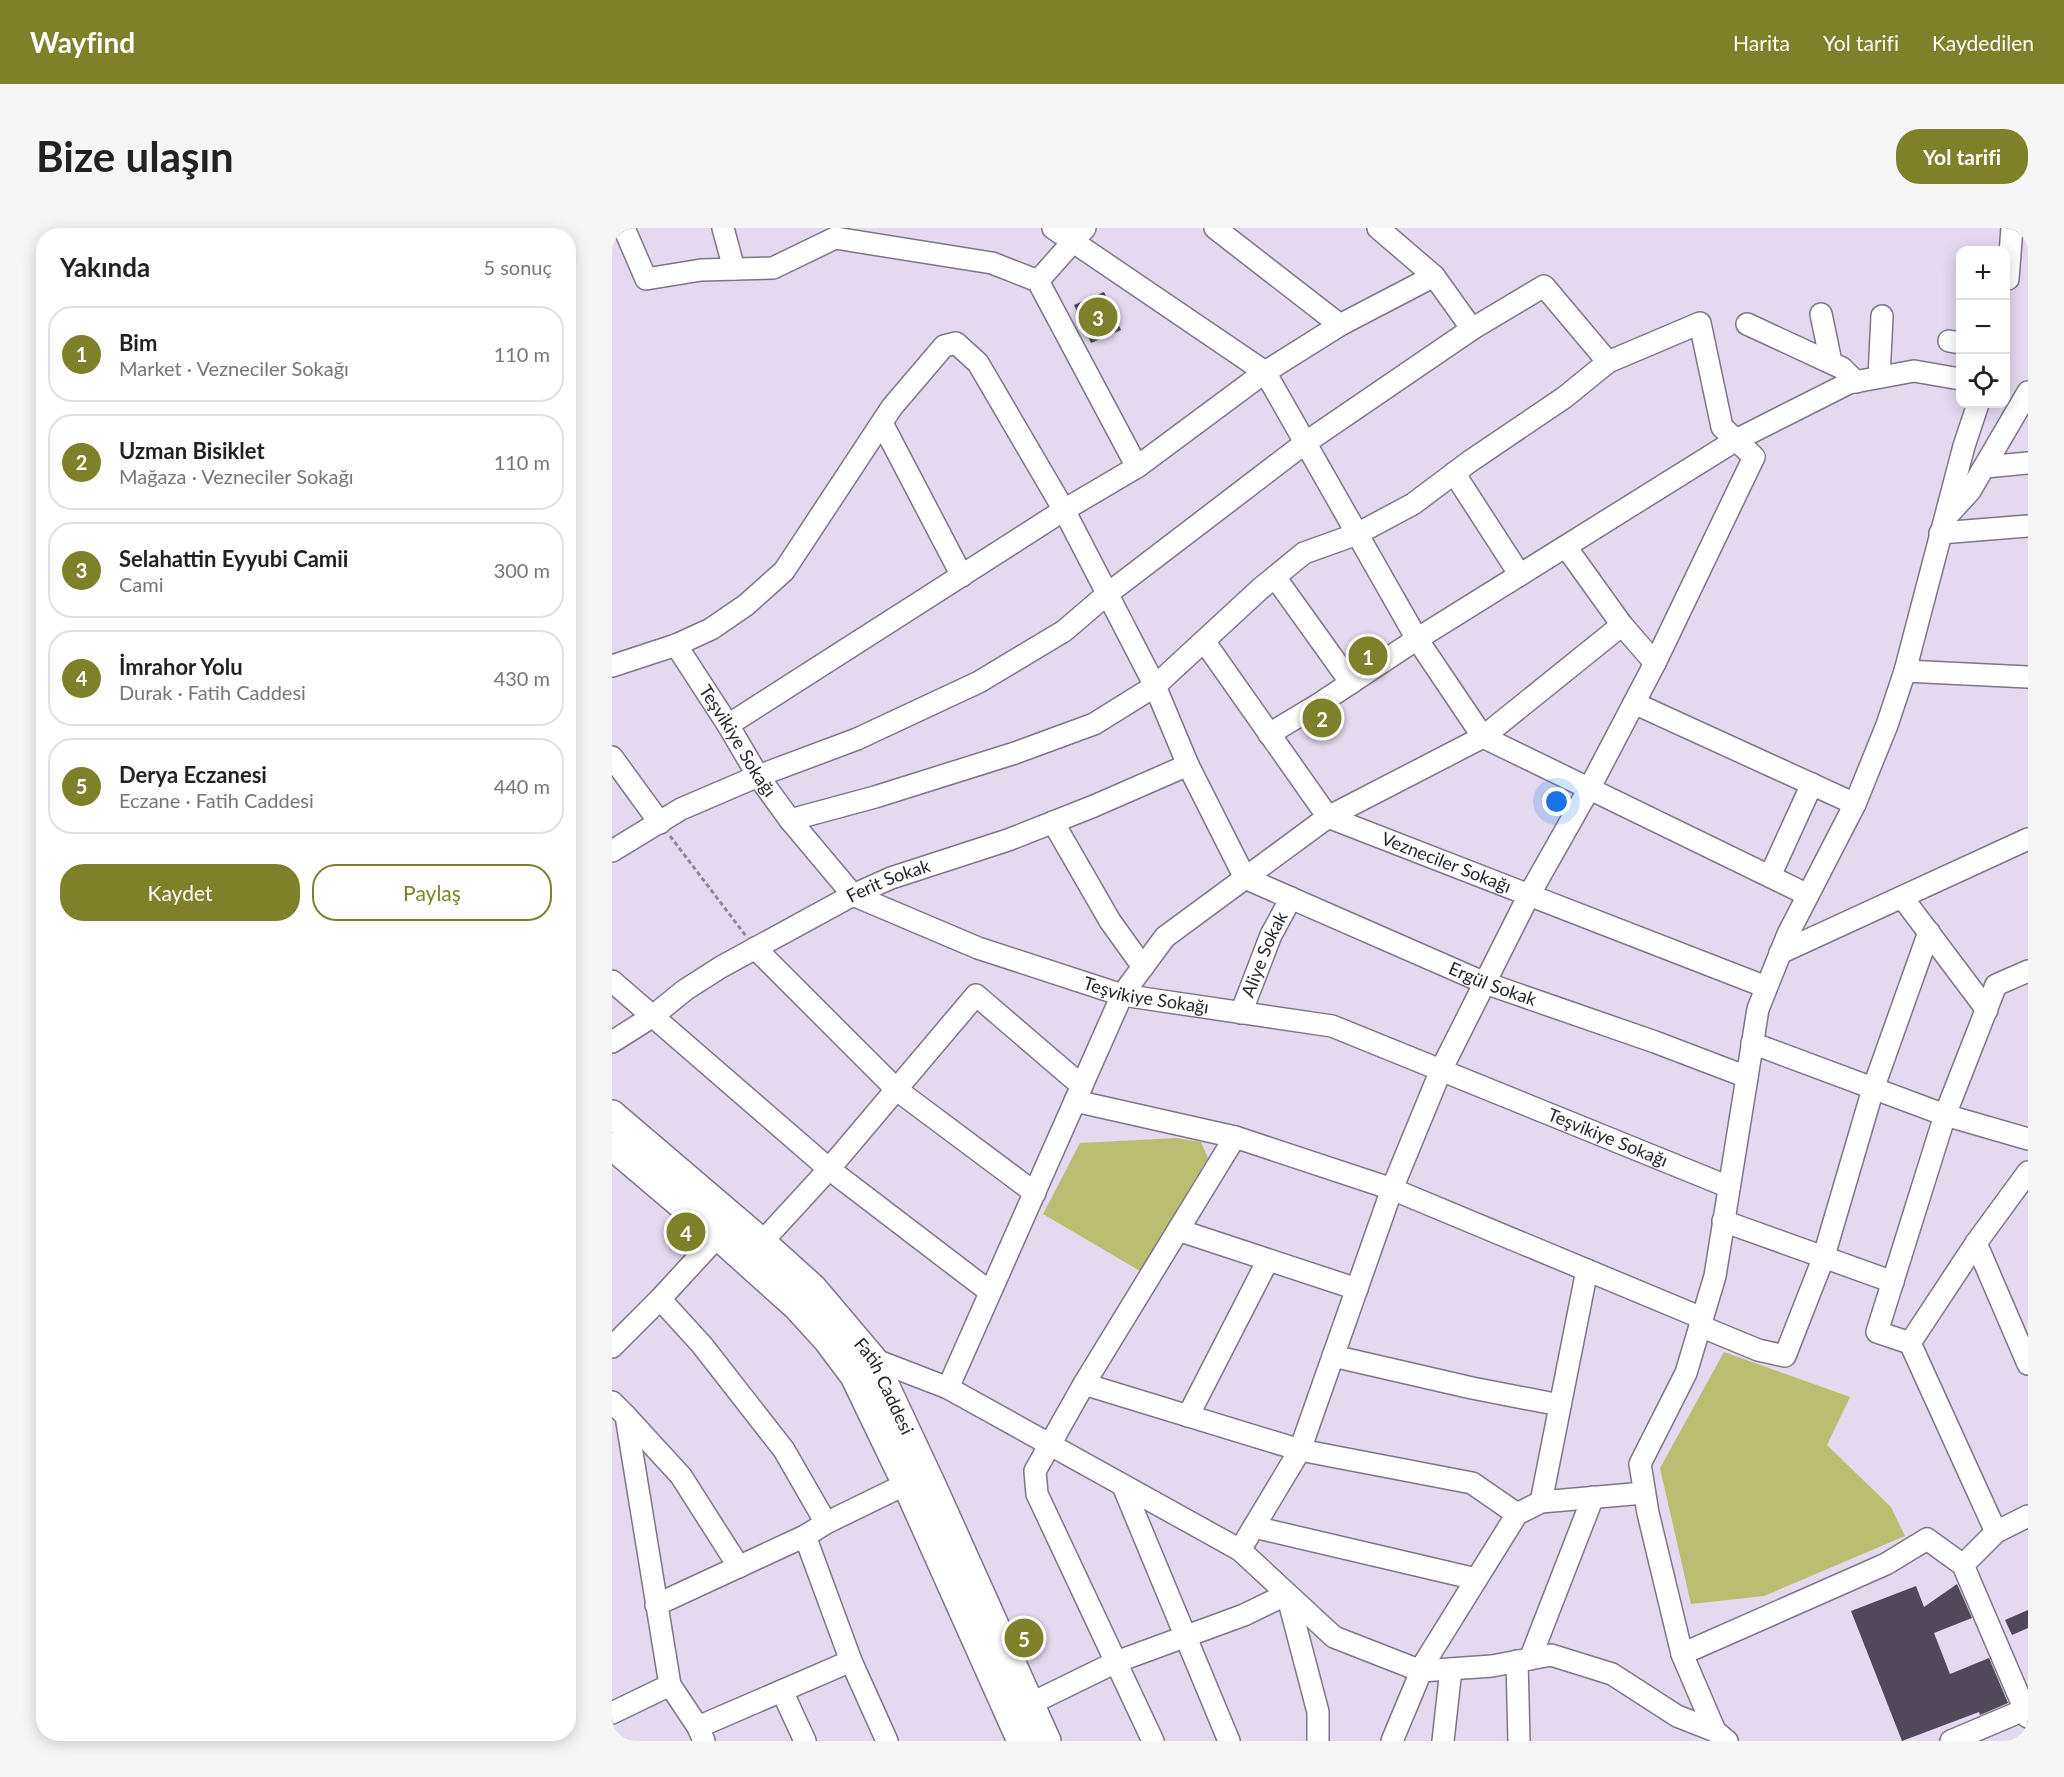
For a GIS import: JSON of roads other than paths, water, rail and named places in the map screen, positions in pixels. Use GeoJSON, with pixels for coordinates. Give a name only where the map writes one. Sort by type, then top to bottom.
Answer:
{"type":"FeatureCollection","features":[{"type":"Feature","properties":{"kind":"main road","name":"Fatih Caddesi"},"geometry":{"type":"LineString","coordinates":[[612,1114],[643,1156],[762,1242],[813,1288],[873,1359],[1047,1741]]}},
{"type":"Feature","properties":{"kind":"main road"},"geometry":{"type":"LineString","coordinates":[[612,1146],[643,1156],[718,1236],[796,1306],[827,1340],[854,1376],[906,1484],[1021,1741]]}},
{"type":"Feature","properties":{"kind":"street"},"geometry":{"type":"LineString","coordinates":[[624,228],[646,279],[701,270],[773,268],[835,238],[992,263],[1038,281],[1137,467]]}},
{"type":"Feature","properties":{"kind":"street"},"geometry":{"type":"LineString","coordinates":[[723,228],[734,269]]}},
{"type":"Feature","properties":{"kind":"street"},"geometry":{"type":"LineString","coordinates":[[1053,228],[1079,235],[1265,372],[1417,639],[1483,737],[1808,895]]}},
{"type":"Feature","properties":{"kind":"street"},"geometry":{"type":"LineString","coordinates":[[1215,228],[1340,325]]}},
{"type":"Feature","properties":{"kind":"street"},"geometry":{"type":"LineString","coordinates":[[1378,228],[1434,276],[1472,329]]}},
{"type":"Feature","properties":{"kind":"street"},"geometry":{"type":"LineString","coordinates":[[2012,228],[2014,284]]}},
{"type":"Feature","properties":{"kind":"street"},"geometry":{"type":"LineString","coordinates":[[1038,281],[1079,235]]}},
{"type":"Feature","properties":{"kind":"street"},"geometry":{"type":"LineString","coordinates":[[728,724],[1064,510],[1137,467],[1265,372],[1340,325],[1434,276]]}},
{"type":"Feature","properties":{"kind":"street"},"geometry":{"type":"LineString","coordinates":[[612,850],[681,809],[758,776],[857,739],[979,682],[1064,631],[1106,595],[1305,443],[1472,329],[1544,286],[1608,362]]}},
{"type":"Feature","properties":{"kind":"street"},"geometry":{"type":"LineString","coordinates":[[1821,314],[1831,362]]}},
{"type":"Feature","properties":{"kind":"street"},"geometry":{"type":"LineString","coordinates":[[1880,377],[1882,316]]}},
{"type":"Feature","properties":{"kind":"street"},"geometry":{"type":"LineString","coordinates":[[790,820],[885,794],[1015,753],[1094,724],[1155,686],[1304,553],[1357,534],[1413,504],[1564,397],[1608,362],[1700,323],[1722,427],[1754,457],[1655,663],[1589,789],[1529,895],[1441,1070],[1392,1189],[1300,1450],[1240,1550]]}},
{"type":"Feature","properties":{"kind":"street"},"geometry":{"type":"LineString","coordinates":[[1747,324],[1831,362],[1842,368],[1856,381]]}},
{"type":"Feature","properties":{"kind":"street"},"geometry":{"type":"LineString","coordinates":[[612,666],[676,645],[711,629],[746,605],[784,571],[892,407],[944,346],[956,343],[978,363],[1064,510],[1155,686],[1188,765],[1245,878]]}},
{"type":"Feature","properties":{"kind":"street"},"geometry":{"type":"LineString","coordinates":[[1269,734],[1737,440],[1856,381],[1914,371],[1956,378]]}},
{"type":"Feature","properties":{"kind":"street"},"geometry":{"type":"LineString","coordinates":[[1942,526],[1970,491],[1985,466],[2020,394]]}},
{"type":"Feature","properties":{"kind":"street"},"geometry":{"type":"LineString","coordinates":[[1705,1734],[1682,1654],[1644,1493],[1640,1464],[1686,1373],[1715,1276],[1758,1009],[1780,953],[1855,804],[1887,725],[1905,671],[1942,526],[1977,408]]}},
{"type":"Feature","properties":{"kind":"street"},"geometry":{"type":"LineString","coordinates":[[882,423],[962,576]]}},
{"type":"Feature","properties":{"kind":"street"},"geometry":{"type":"LineString","coordinates":[[1985,466],[2028,463]]}},
{"type":"Feature","properties":{"kind":"street"},"geometry":{"type":"LineString","coordinates":[[1454,473],[1520,575]]}},
{"type":"Feature","properties":{"kind":"street"},"geometry":{"type":"LineString","coordinates":[[1942,526],[2028,526]]}},
{"type":"Feature","properties":{"kind":"street"},"geometry":{"type":"LineString","coordinates":[[1566,547],[1622,625],[1655,663]]}},
{"type":"Feature","properties":{"kind":"street"},"geometry":{"type":"LineString","coordinates":[[1275,577],[1351,683]]}},
{"type":"Feature","properties":{"kind":"street"},"geometry":{"type":"LineString","coordinates":[[948,1388],[1122,995],[1165,937],[1328,817],[1483,737],[1622,625]]}},
{"type":"Feature","properties":{"kind":"street"},"geometry":{"type":"LineString","coordinates":[[1204,641],[1328,817]]}},
{"type":"Feature","properties":{"kind":"street","name":"Teşvikiye Sokağı"},"geometry":{"type":"LineString","coordinates":[[676,645],[728,724],[758,776],[790,820],[853,895],[978,948],[1122,995],[1332,1026],[1729,1187]]}},
{"type":"Feature","properties":{"kind":"street"},"geometry":{"type":"LineString","coordinates":[[1905,671],[2028,677]]}},
{"type":"Feature","properties":{"kind":"street"},"geometry":{"type":"LineString","coordinates":[[1634,703],[1855,804]]}},
{"type":"Feature","properties":{"kind":"street"},"geometry":{"type":"LineString","coordinates":[[612,758],[660,823]]}},
{"type":"Feature","properties":{"kind":"street","name":"Ferit Sokak"},"geometry":{"type":"LineString","coordinates":[[612,1042],[653,1016],[712,973],[853,895],[891,879],[1008,840],[1188,765]]}},
{"type":"Feature","properties":{"kind":"street"},"geometry":{"type":"LineString","coordinates":[[1770,876],[1812,784]]}},
{"type":"Feature","properties":{"kind":"street","name":"Vezneciler Sokağı"},"geometry":{"type":"LineString","coordinates":[[1328,817],[1766,987]]}},
{"type":"Feature","properties":{"kind":"street"},"geometry":{"type":"LineString","coordinates":[[1053,822],[1110,921],[1143,966]]}},
{"type":"Feature","properties":{"kind":"street"},"geometry":{"type":"LineString","coordinates":[[1780,953],[2028,839]]}},
{"type":"Feature","properties":{"kind":"street","name":"Ergül Sokak"},"geometry":{"type":"LineString","coordinates":[[1245,878],[1485,983],[1655,1042],[1747,1077]]}},
{"type":"Feature","properties":{"kind":"street"},"geometry":{"type":"LineString","coordinates":[[1902,897],[1987,1010]]}},
{"type":"Feature","properties":{"kind":"street","name":"Aliye Sokak"},"geometry":{"type":"LineString","coordinates":[[1241,1013],[1271,935],[1291,898]]}},
{"type":"Feature","properties":{"kind":"street"},"geometry":{"type":"LineString","coordinates":[[762,1242],[829,1169],[976,995],[1079,1093],[1235,1137],[1392,1189],[1587,1270],[1758,1350],[1785,1356],[1823,1259],[1873,1089],[1929,932]]}},
{"type":"Feature","properties":{"kind":"street"},"geometry":{"type":"LineString","coordinates":[[755,948],[897,1090],[1035,1193]]}},
{"type":"Feature","properties":{"kind":"street"},"geometry":{"type":"LineString","coordinates":[[1996,1532],[1910,1343],[1877,1332],[1945,1115],[1996,985],[2028,971]]}},
{"type":"Feature","properties":{"kind":"street"},"geometry":{"type":"LineString","coordinates":[[612,981],[829,1169],[990,1292]]}},
{"type":"Feature","properties":{"kind":"street"},"geometry":{"type":"LineString","coordinates":[[1752,1044],[1945,1115],[2028,1139]]}},
{"type":"Feature","properties":{"kind":"street"},"geometry":{"type":"LineString","coordinates":[[1154,1741],[1037,1494],[1035,1471],[1084,1384],[1235,1137]]}},
{"type":"Feature","properties":{"kind":"street"},"geometry":{"type":"LineString","coordinates":[[1910,1343],[1976,1243],[2028,1172]]}},
{"type":"Feature","properties":{"kind":"street"},"geometry":{"type":"LineString","coordinates":[[1723,1221],[1823,1259],[1893,1282]]}},
{"type":"Feature","properties":{"kind":"street"},"geometry":{"type":"LineString","coordinates":[[1178,1230],[1357,1289]]}},
{"type":"Feature","properties":{"kind":"street"},"geometry":{"type":"LineString","coordinates":[[612,1347],[718,1236]]}},
{"type":"Feature","properties":{"kind":"street"},"geometry":{"type":"LineString","coordinates":[[1976,1243],[2028,1364]]}},
{"type":"Feature","properties":{"kind":"street"},"geometry":{"type":"LineString","coordinates":[[1188,1416],[1268,1260]]}},
{"type":"Feature","properties":{"kind":"street"},"geometry":{"type":"LineString","coordinates":[[1541,1502],[1587,1270]]}},
{"type":"Feature","properties":{"kind":"street"},"geometry":{"type":"LineString","coordinates":[[660,1299],[702,1345],[784,1450],[826,1523]]}},
{"type":"Feature","properties":{"kind":"street"},"geometry":{"type":"LineString","coordinates":[[1333,1356],[1472,1388],[1560,1405]]}},
{"type":"Feature","properties":{"kind":"street"},"geometry":{"type":"LineString","coordinates":[[873,1359],[948,1388],[1240,1550],[1334,1637],[1421,1671],[1492,1666],[1551,1655],[1612,1674],[1705,1734]]}},
{"type":"Feature","properties":{"kind":"street"},"geometry":{"type":"LineString","coordinates":[[1084,1384],[1300,1450],[1472,1483],[1517,1514]]}},
{"type":"Feature","properties":{"kind":"street"},"geometry":{"type":"LineString","coordinates":[[619,1409],[681,1476],[740,1567]]}},
{"type":"Feature","properties":{"kind":"street"},"geometry":{"type":"LineString","coordinates":[[619,1409],[670,1685],[701,1734],[782,1691],[851,1661]]}},
{"type":"Feature","properties":{"kind":"street"},"geometry":{"type":"LineString","coordinates":[[656,1605],[805,1536],[826,1523],[906,1484]]}},
{"type":"Feature","properties":{"kind":"street"},"geometry":{"type":"LineString","coordinates":[[1123,1486],[1229,1741]]}},
{"type":"Feature","properties":{"kind":"street"},"geometry":{"type":"LineString","coordinates":[[1392,1741],[1421,1671],[1517,1514],[1541,1502],[1644,1493]]}},
{"type":"Feature","properties":{"kind":"street"},"geometry":{"type":"LineString","coordinates":[[1519,1741],[1524,1660],[1593,1497]]}},
{"type":"Feature","properties":{"kind":"street"},"geometry":{"type":"LineString","coordinates":[[1963,1565],[1996,1532],[2028,1516]]}},
{"type":"Feature","properties":{"kind":"street"},"geometry":{"type":"LineString","coordinates":[[1254,1527],[1476,1579]]}},
{"type":"Feature","properties":{"kind":"street"},"geometry":{"type":"LineString","coordinates":[[805,1536],[851,1661],[887,1741]]}},
{"type":"Feature","properties":{"kind":"street"},"geometry":{"type":"LineString","coordinates":[[1682,1654],[1887,1564],[1927,1539],[1963,1565],[2027,1712],[1951,1741]]}},
{"type":"Feature","properties":{"kind":"street"},"geometry":{"type":"LineString","coordinates":[[1030,1704],[1116,1662],[1244,1615],[1287,1594]]}},
{"type":"Feature","properties":{"kind":"street"},"geometry":{"type":"LineString","coordinates":[[1287,1594],[1318,1712],[1318,1741]]}},
{"type":"Feature","properties":{"kind":"street"},"geometry":{"type":"LineString","coordinates":[[1443,1741],[1451,1669]]}},
{"type":"Feature","properties":{"kind":"street"},"geometry":{"type":"LineString","coordinates":[[612,1713],[670,1685]]}},
{"type":"Feature","properties":{"kind":"street"},"geometry":{"type":"LineString","coordinates":[[782,1691],[805,1741]]}},
{"type":"Feature","properties":{"kind":"place","name":"Selahattin Eyyubi Camii"},"geometry":{"type":"Point","coordinates":[1098,317]}},
{"type":"Feature","properties":{"kind":"place","name":"Bim"},"geometry":{"type":"Point","coordinates":[1368,656]}},
{"type":"Feature","properties":{"kind":"place","name":"Uzman Bisiklet"},"geometry":{"type":"Point","coordinates":[1322,718]}},
{"type":"Feature","properties":{"kind":"place","name":"İmrahor Yolu"},"geometry":{"type":"Point","coordinates":[686,1232]}},
{"type":"Feature","properties":{"kind":"place","name":"Derya Eczanesi"},"geometry":{"type":"Point","coordinates":[1024,1638]}}]}
